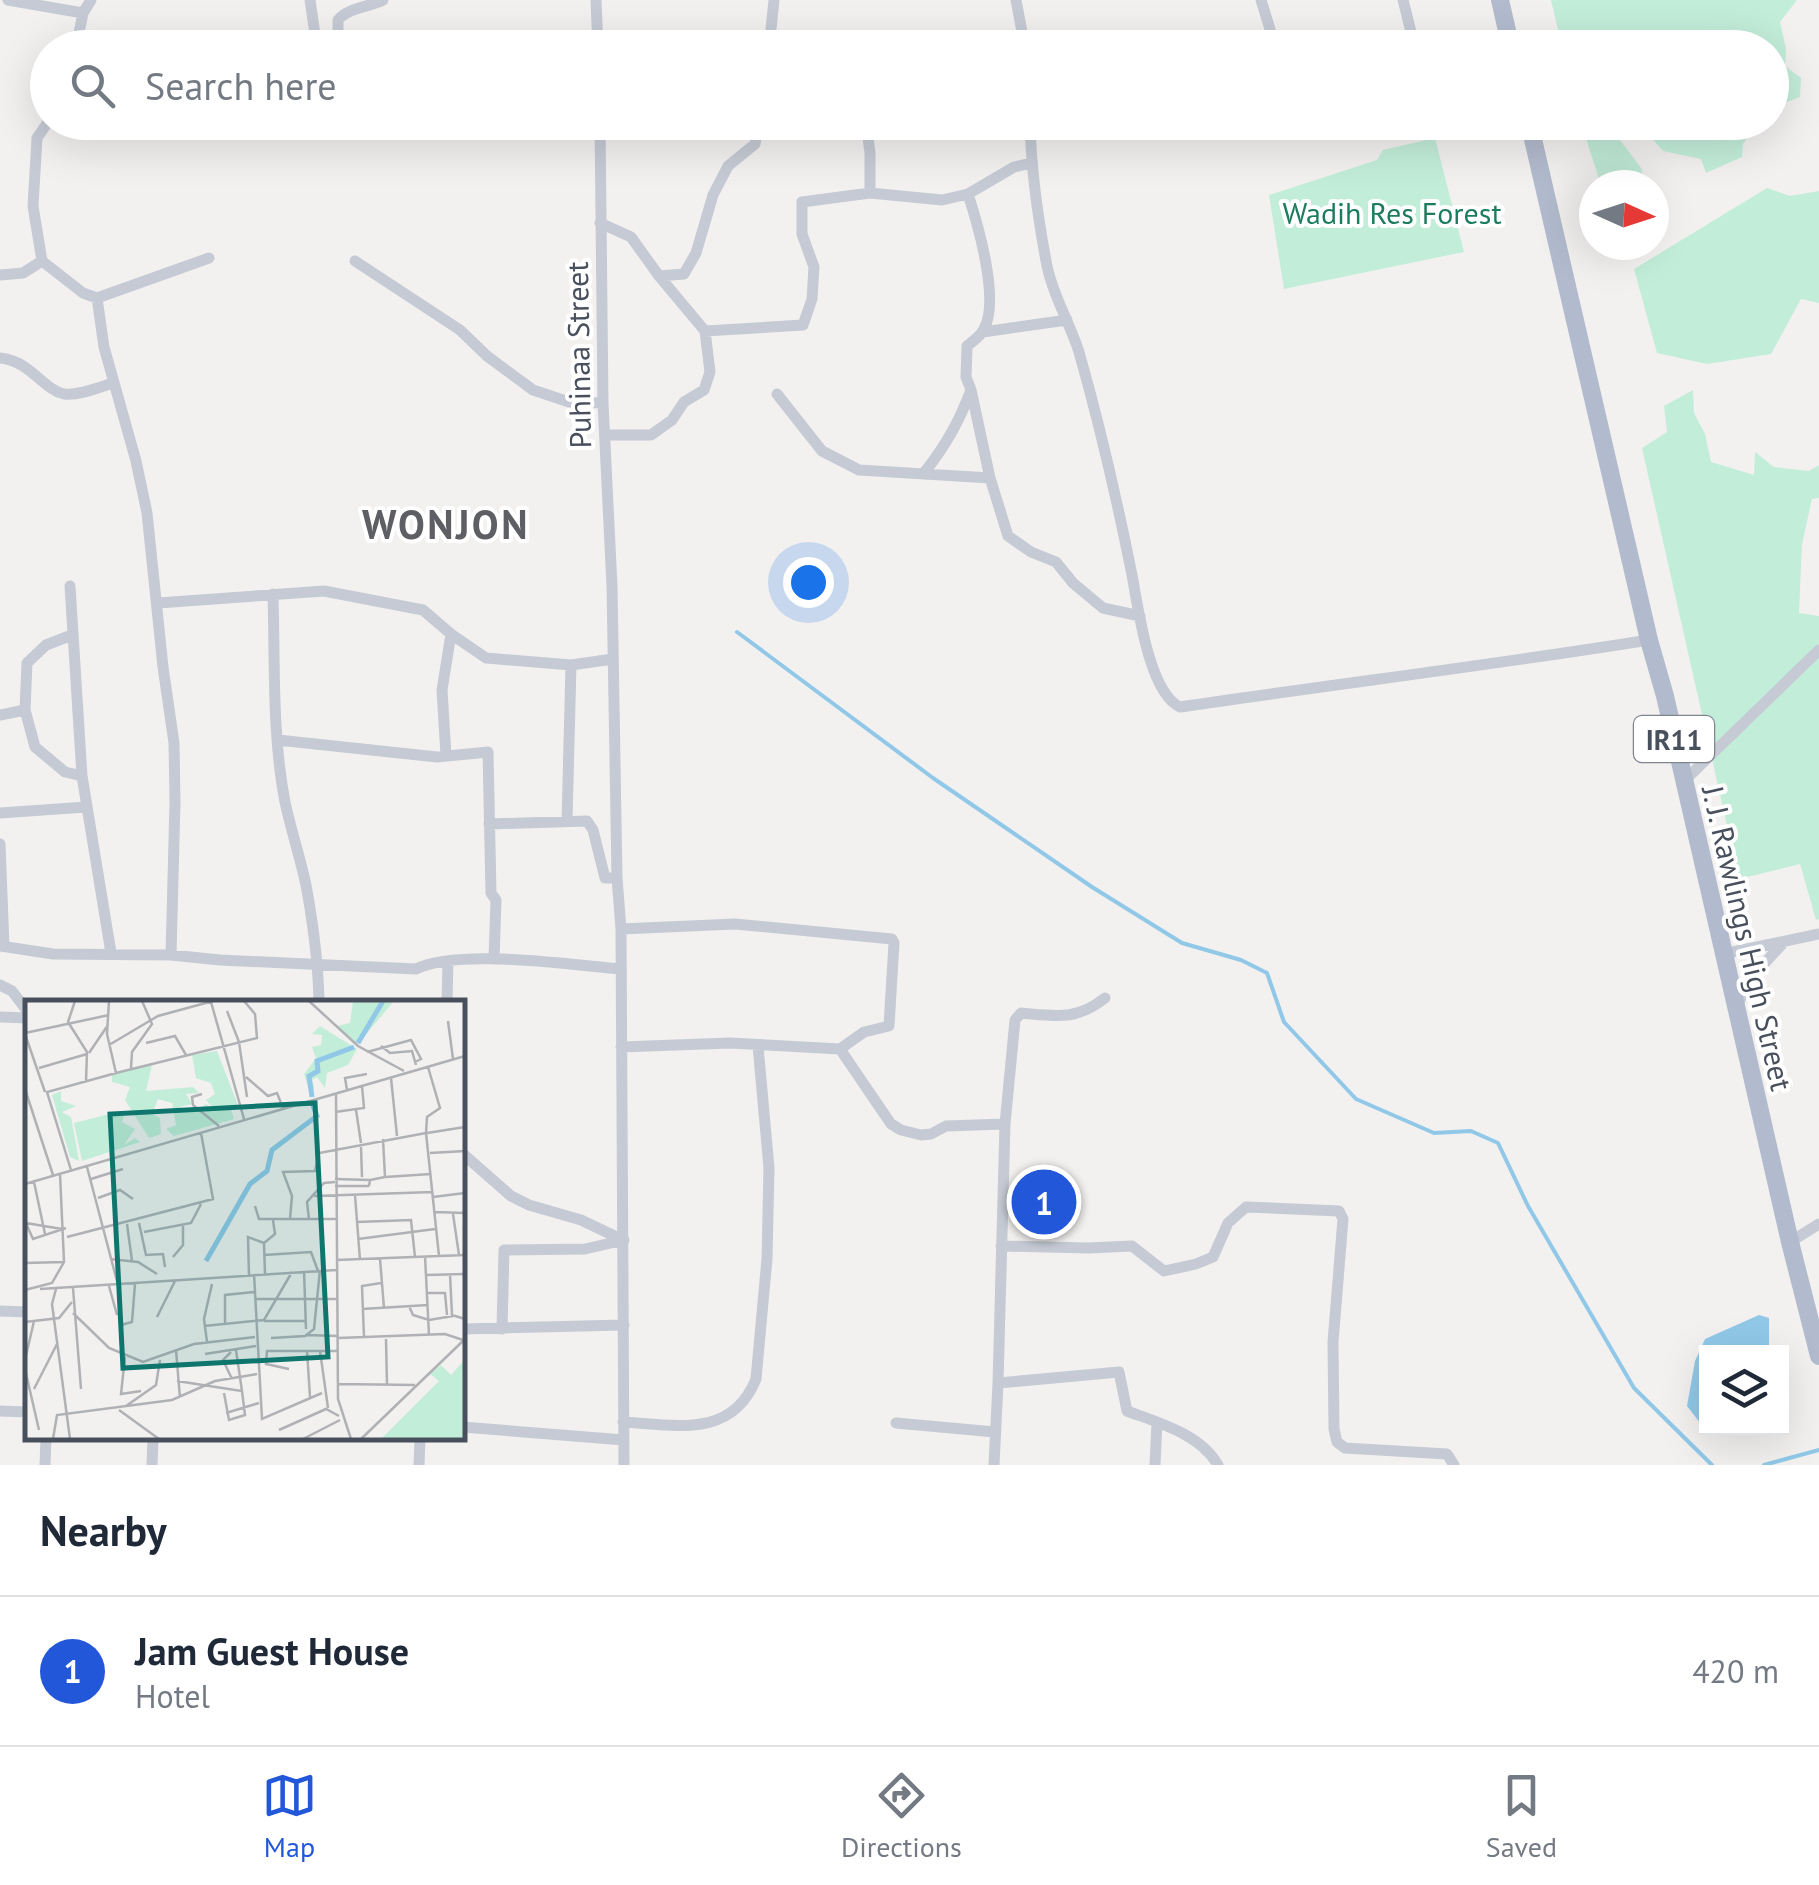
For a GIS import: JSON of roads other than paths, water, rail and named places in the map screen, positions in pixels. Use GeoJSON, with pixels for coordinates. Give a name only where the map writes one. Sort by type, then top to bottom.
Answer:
{"type":"FeatureCollection","features":[{"type":"Feature","properties":{"kind":"main road"},"geometry":{"type":"LineString","coordinates":[[1500,0],[1507,30]]}},
{"type":"Feature","properties":{"kind":"main road","name":"J. J. Rawlings High Street"},"geometry":{"type":"LineString","coordinates":[[1533,140],[1819,1356]]}},
{"type":"Feature","properties":{"kind":"street"},"geometry":{"type":"LineString","coordinates":[[8,0],[83,13]]}},
{"type":"Feature","properties":{"kind":"street"},"geometry":{"type":"LineString","coordinates":[[80,30],[91,0]]}},
{"type":"Feature","properties":{"kind":"street"},"geometry":{"type":"LineString","coordinates":[[310,0],[315,30]]}},
{"type":"Feature","properties":{"kind":"street"},"geometry":{"type":"LineString","coordinates":[[338,30],[338,20],[346,11],[384,0]]}},
{"type":"Feature","properties":{"kind":"street"},"geometry":{"type":"LineString","coordinates":[[596,0],[597,30]]}},
{"type":"Feature","properties":{"kind":"street"},"geometry":{"type":"LineString","coordinates":[[771,30],[774,0]]}},
{"type":"Feature","properties":{"kind":"street"},"geometry":{"type":"LineString","coordinates":[[1016,0],[1022,30]]}},
{"type":"Feature","properties":{"kind":"street"},"geometry":{"type":"LineString","coordinates":[[1261,0],[1270,30]]}},
{"type":"Feature","properties":{"kind":"street"},"geometry":{"type":"LineString","coordinates":[[1404,0],[1411,30]]}},
{"type":"Feature","properties":{"kind":"street"},"geometry":{"type":"LineString","coordinates":[[37,140],[33,206],[42,261],[83,292],[98,298],[210,258]]}},
{"type":"Feature","properties":{"kind":"street","name":"Puhinaa Street"},"geometry":{"type":"LineString","coordinates":[[600,140],[603,403],[612,586],[617,878],[622,929],[624,1465]]}},
{"type":"Feature","properties":{"kind":"street"},"geometry":{"type":"LineString","coordinates":[[659,276],[684,274],[696,253],[713,195],[728,166],[756,140]]}},
{"type":"Feature","properties":{"kind":"street"},"geometry":{"type":"LineString","coordinates":[[868,140],[870,193]]}},
{"type":"Feature","properties":{"kind":"street"},"geometry":{"type":"LineString","coordinates":[[1030,140],[1048,272],[1085,375],[1152,669],[1171,703],[1180,708],[1649,640]]}},
{"type":"Feature","properties":{"kind":"street"},"geometry":{"type":"LineString","coordinates":[[705,331],[803,325],[812,300],[814,267],[802,234],[802,202],[870,193],[942,200],[968,194],[1014,167],[1031,163]]}},
{"type":"Feature","properties":{"kind":"street"},"geometry":{"type":"LineString","coordinates":[[968,194],[992,308],[983,332],[967,346],[966,377],[1008,536],[1031,552],[1056,562],[1073,583],[1103,608],[1140,616]]}},
{"type":"Feature","properties":{"kind":"street"},"geometry":{"type":"LineString","coordinates":[[600,223],[631,237],[705,331],[710,372],[704,390],[684,402],[672,420],[651,435],[605,435]]}},
{"type":"Feature","properties":{"kind":"street"},"geometry":{"type":"LineString","coordinates":[[0,275],[23,274],[42,261]]}},
{"type":"Feature","properties":{"kind":"street"},"geometry":{"type":"LineString","coordinates":[[356,261],[460,330],[532,390],[569,402],[603,403]]}},
{"type":"Feature","properties":{"kind":"street"},"geometry":{"type":"LineString","coordinates":[[98,298],[104,347],[147,513],[174,743],[171,955]]}},
{"type":"Feature","properties":{"kind":"street"},"geometry":{"type":"LineString","coordinates":[[983,332],[1067,320]]}},
{"type":"Feature","properties":{"kind":"street"},"geometry":{"type":"LineString","coordinates":[[0,358],[19,362],[59,392],[68,394],[114,383]]}},
{"type":"Feature","properties":{"kind":"street"},"geometry":{"type":"LineString","coordinates":[[924,473],[959,422],[971,390]]}},
{"type":"Feature","properties":{"kind":"street"},"geometry":{"type":"LineString","coordinates":[[777,394],[822,451],[859,470],[990,478]]}},
{"type":"Feature","properties":{"kind":"street"},"geometry":{"type":"LineString","coordinates":[[70,586],[82,776],[111,954]]}},
{"type":"Feature","properties":{"kind":"street"},"geometry":{"type":"LineString","coordinates":[[158,603],[324,592],[423,610],[486,658],[570,665],[613,660]]}},
{"type":"Feature","properties":{"kind":"street"},"geometry":{"type":"LineString","coordinates":[[274,594],[278,740],[286,803],[306,886],[318,964],[319,1000]]}},
{"type":"Feature","properties":{"kind":"street"},"geometry":{"type":"LineString","coordinates":[[446,756],[442,690],[451,634]]}},
{"type":"Feature","properties":{"kind":"street"},"geometry":{"type":"LineString","coordinates":[[72,635],[46,645],[27,663],[25,710],[35,747],[65,772],[82,776]]}},
{"type":"Feature","properties":{"kind":"street"},"geometry":{"type":"LineString","coordinates":[[1684,781],[1819,650]]}},
{"type":"Feature","properties":{"kind":"street"},"geometry":{"type":"LineString","coordinates":[[567,820],[570,665]]}},
{"type":"Feature","properties":{"kind":"street"},"geometry":{"type":"LineString","coordinates":[[0,715],[25,710]]}},
{"type":"Feature","properties":{"kind":"street"},"geometry":{"type":"LineString","coordinates":[[278,740],[437,757],[488,752],[491,894],[496,900],[494,959]]}},
{"type":"Feature","properties":{"kind":"street"},"geometry":{"type":"LineString","coordinates":[[0,813],[86,807]]}},
{"type":"Feature","properties":{"kind":"street"},"geometry":{"type":"LineString","coordinates":[[489,824],[587,821],[593,830],[605,878],[617,878]]}},
{"type":"Feature","properties":{"kind":"street"},"geometry":{"type":"LineString","coordinates":[[0,844],[2,946],[53,954],[171,955],[416,969],[428,964],[494,959],[621,970]]}},
{"type":"Feature","properties":{"kind":"street"},"geometry":{"type":"LineString","coordinates":[[621,1046],[730,1043],[840,1049],[864,1032],[888,1026],[894,943],[892,938],[736,924],[622,929]]}},
{"type":"Feature","properties":{"kind":"street"},"geometry":{"type":"LineString","coordinates":[[1723,954],[1819,934]]}},
{"type":"Feature","properties":{"kind":"street"},"geometry":{"type":"LineString","coordinates":[[1736,1008],[1750,980],[1784,942]]}},
{"type":"Feature","properties":{"kind":"street"},"geometry":{"type":"LineString","coordinates":[[448,962],[448,1000]]}},
{"type":"Feature","properties":{"kind":"street"},"geometry":{"type":"LineString","coordinates":[[0,984],[12,990],[25,1010]]}},
{"type":"Feature","properties":{"kind":"street"},"geometry":{"type":"LineString","coordinates":[[994,1465],[1005,1124],[1014,1020],[1021,1013],[1067,1016],[1089,1010],[1105,998]]}},
{"type":"Feature","properties":{"kind":"street"},"geometry":{"type":"LineString","coordinates":[[0,1017],[25,1015]]}},
{"type":"Feature","properties":{"kind":"street"},"geometry":{"type":"LineString","coordinates":[[623,1422],[700,1426],[732,1414],[750,1394],[756,1380],[767,1260],[769,1168],[758,1046]]}},
{"type":"Feature","properties":{"kind":"street"},"geometry":{"type":"LineString","coordinates":[[840,1049],[891,1124],[901,1130],[921,1135],[946,1126],[1005,1124]]}},
{"type":"Feature","properties":{"kind":"street"},"geometry":{"type":"LineString","coordinates":[[465,1155],[512,1196],[624,1240]]}},
{"type":"Feature","properties":{"kind":"street"},"geometry":{"type":"LineString","coordinates":[[1002,1246],[1132,1246],[1164,1270],[1212,1257],[1228,1223],[1246,1207],[1339,1212],[1342,1219],[1333,1342],[1337,1442],[1345,1448],[1447,1454],[1454,1465]]}},
{"type":"Feature","properties":{"kind":"street"},"geometry":{"type":"LineString","coordinates":[[1790,1242],[1819,1224]]}},
{"type":"Feature","properties":{"kind":"street"},"geometry":{"type":"LineString","coordinates":[[502,1329],[504,1250],[585,1249],[624,1240]]}},
{"type":"Feature","properties":{"kind":"street"},"geometry":{"type":"LineString","coordinates":[[0,1311],[25,1312]]}},
{"type":"Feature","properties":{"kind":"street"},"geometry":{"type":"LineString","coordinates":[[465,1329],[624,1326]]}},
{"type":"Feature","properties":{"kind":"street"},"geometry":{"type":"LineString","coordinates":[[998,1383],[1119,1372],[1127,1412],[1201,1444],[1218,1465]]}},
{"type":"Feature","properties":{"kind":"street"},"geometry":{"type":"LineString","coordinates":[[0,1411],[25,1412]]}},
{"type":"Feature","properties":{"kind":"street"},"geometry":{"type":"LineString","coordinates":[[1155,1465],[1157,1422]]}},
{"type":"Feature","properties":{"kind":"street"},"geometry":{"type":"LineString","coordinates":[[896,1424],[995,1432]]}},
{"type":"Feature","properties":{"kind":"street"},"geometry":{"type":"LineString","coordinates":[[465,1426],[624,1440]]}},
{"type":"Feature","properties":{"kind":"street"},"geometry":{"type":"LineString","coordinates":[[45,1465],[46,1440]]}},
{"type":"Feature","properties":{"kind":"street"},"geometry":{"type":"LineString","coordinates":[[152,1465],[153,1440]]}},
{"type":"Feature","properties":{"kind":"street"},"geometry":{"type":"LineString","coordinates":[[419,1465],[420,1440]]}},
{"type":"Feature","properties":{"kind":"water"},"geometry":{"type":"Polygon","coordinates":[[[1759,1315],[1769,1318],[1769,1345],[1702,1345],[1705,1339],[1759,1315]]]}},
{"type":"Feature","properties":{"kind":"water"},"geometry":{"type":"Polygon","coordinates":[[[1699,1352],[1699,1422],[1687,1406],[1699,1352]]]}},
{"type":"Feature","properties":{"kind":"waterway"},"geometry":{"type":"LineString","coordinates":[[737,632],[933,778],[1092,887],[1182,943],[1241,960],[1267,973],[1284,1022],[1356,1099],[1434,1133],[1471,1131],[1498,1143],[1528,1206],[1634,1388],[1712,1465]]}},
{"type":"Feature","properties":{"kind":"waterway"},"geometry":{"type":"LineString","coordinates":[[1764,1465],[1819,1450]]}},
{"type":"Feature","properties":{"kind":"place","name":"Jam Guest House"},"geometry":{"type":"Point","coordinates":[1044,1202]}},
{"type":"Feature","properties":{"kind":"district","name":"WONJON"},"geometry":{"type":"Point","coordinates":[446,524]}},
{"type":"Feature","properties":{"kind":"park label","name":"Wadih Res Forest"},"geometry":{"type":"Point","coordinates":[1392,212]}}]}
